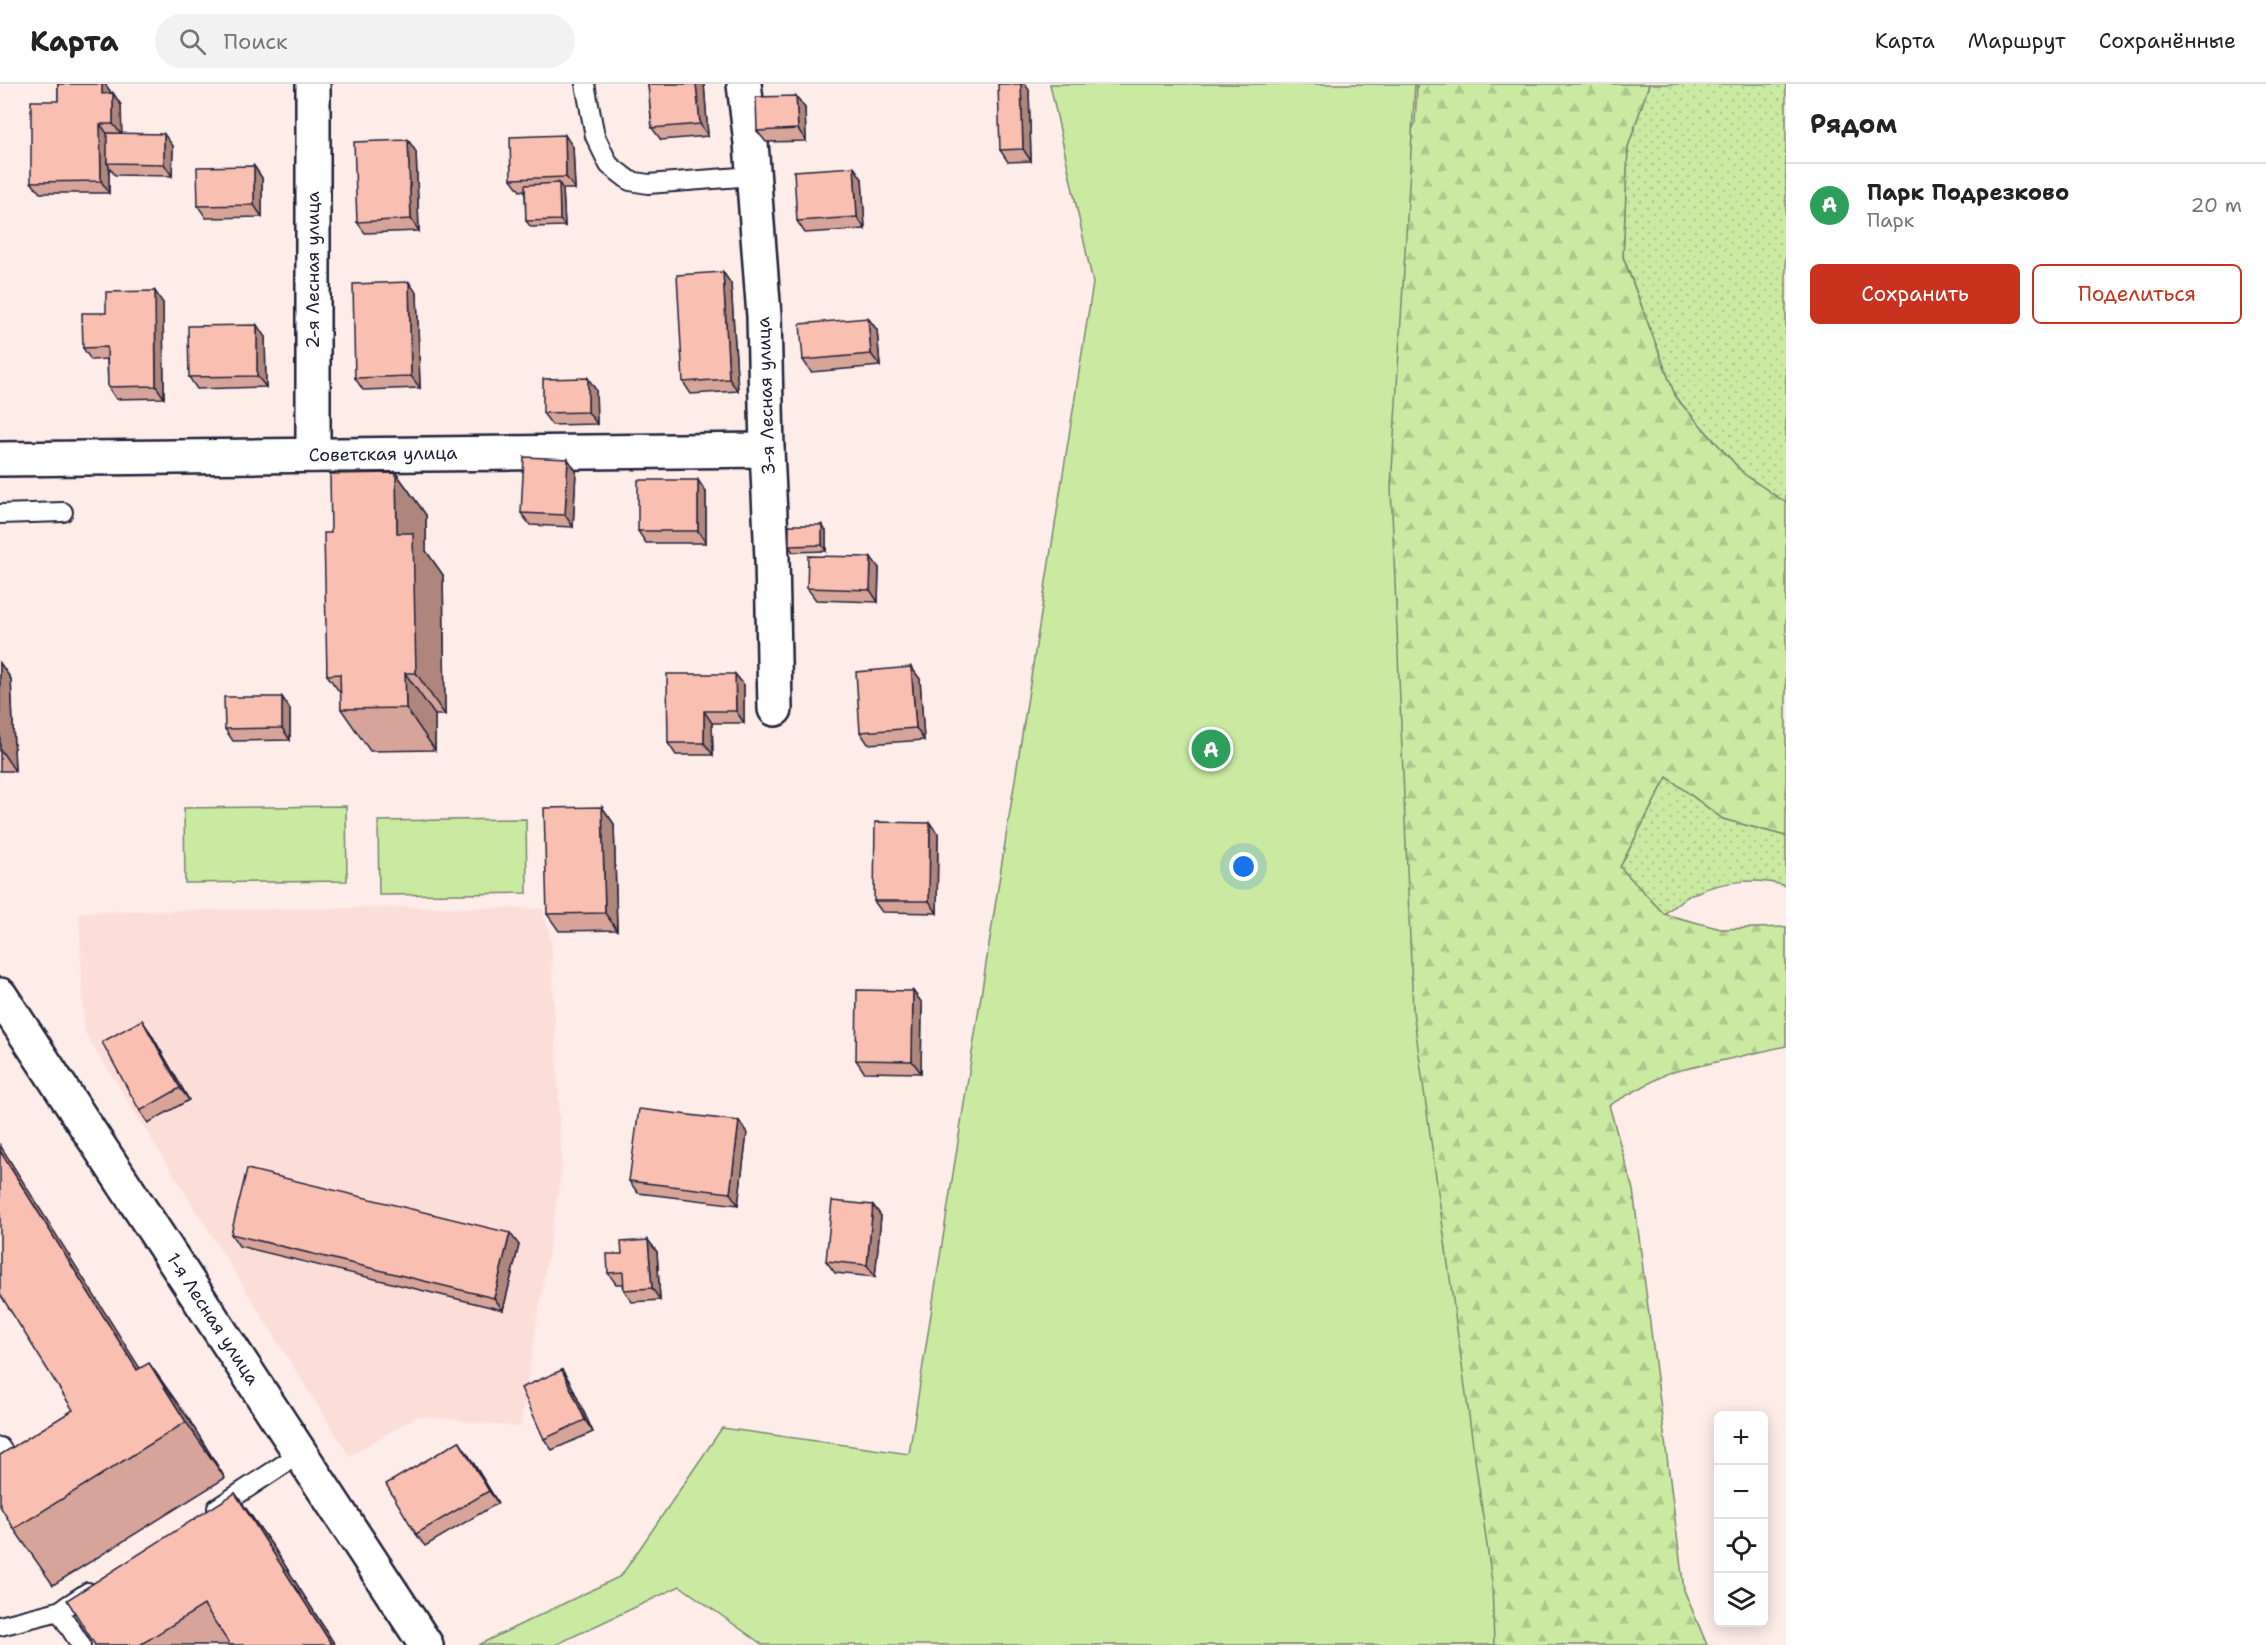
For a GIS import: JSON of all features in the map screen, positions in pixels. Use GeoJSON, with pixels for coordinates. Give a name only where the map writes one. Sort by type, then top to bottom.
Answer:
{"type":"FeatureCollection","features":[{"type":"Feature","properties":{"kind":"street","name":"2-я Лесная улица"},"geometry":{"type":"LineString","coordinates":[[313,84],[313,455]]}},
{"type":"Feature","properties":{"kind":"street","name":"3-я Лесная улица"},"geometry":{"type":"LineString","coordinates":[[744,84],[764,316],[775,710]]}},
{"type":"Feature","properties":{"kind":"street","name":"Советская улица"},"geometry":{"type":"LineString","coordinates":[[0,459],[767,450]]}},
{"type":"Feature","properties":{"kind":"street","name":"1-я Лесная улица"},"geometry":{"type":"LineString","coordinates":[[0,994],[426,1645]]}},
{"type":"Feature","properties":{"kind":"lane"},"geometry":{"type":"LineString","coordinates":[[585,84],[595,136],[609,165],[630,181],[648,184],[753,176]]}},
{"type":"Feature","properties":{"kind":"lane"},"geometry":{"type":"LineString","coordinates":[[0,514],[63,513]]}},
{"type":"Feature","properties":{"kind":"lane"},"geometry":{"type":"LineString","coordinates":[[0,1447],[12,1465],[0,1472]]}},
{"type":"Feature","properties":{"kind":"lane"},"geometry":{"type":"LineString","coordinates":[[204,1516],[301,1453]]}},
{"type":"Feature","properties":{"kind":"lane"},"geometry":{"type":"LineString","coordinates":[[0,1626],[58,1611],[107,1579]]}},
{"type":"Feature","properties":{"kind":"lane"},"geometry":{"type":"LineString","coordinates":[[58,1611],[81,1645]]}},
{"type":"Feature","properties":{"kind":"shaded area"},"geometry":{"type":"Polygon","coordinates":[[[423,907],[543,909],[551,941],[562,1168],[520,1427],[418,1416],[349,1456],[84,1031],[79,912],[423,907]]]}},
{"type":"Feature","properties":{"kind":"green space"},"geometry":{"type":"Polygon","coordinates":[[[1050,84],[1415,84],[1391,487],[1413,1011],[1492,1582],[1494,1645],[763,1645],[680,1586],[555,1645],[478,1645],[621,1576],[722,1428],[909,1454],[1093,283],[1050,84]]]}},
{"type":"Feature","properties":{"kind":"green space"},"geometry":{"type":"Polygon","coordinates":[[[1417,84],[1649,84],[1628,147],[1623,257],[1676,398],[1744,474],[1786,503],[1786,836],[1723,819],[1667,777],[1620,867],[1664,914],[1721,929],[1786,927],[1786,1046],[1668,1073],[1609,1105],[1633,1190],[1684,1590],[1707,1645],[1156,1645],[1374,220],[1415,123],[1417,84]]]}},
{"type":"Feature","properties":{"kind":"green space"},"geometry":{"type":"Polygon","coordinates":[[[1649,84],[1786,84],[1786,503],[1744,474],[1676,398],[1623,256],[1628,147],[1649,84]]]}},
{"type":"Feature","properties":{"kind":"green space"},"geometry":{"type":"Polygon","coordinates":[[[1667,777],[1723,819],[1786,836],[1786,886],[1752,881],[1728,883],[1691,895],[1664,914],[1620,867],[1667,777]]]}},
{"type":"Feature","properties":{"kind":"green space"},"geometry":{"type":"Polygon","coordinates":[[[346,806],[347,881],[185,883],[184,808],[346,806]]]}},
{"type":"Feature","properties":{"kind":"green space"},"geometry":{"type":"Polygon","coordinates":[[[526,819],[527,893],[379,895],[378,821],[526,819]]]}},
{"type":"Feature","properties":{"kind":"building"},"geometry":{"type":"Polygon","coordinates":[[[58,84],[102,84],[102,94],[113,93],[113,124],[100,124],[101,181],[31,182],[31,101],[58,101],[58,84]]]}},
{"type":"Feature","properties":{"kind":"building"},"geometry":{"type":"Polygon","coordinates":[[[648,84],[696,84],[700,124],[652,128],[648,84]]]}},
{"type":"Feature","properties":{"kind":"building"},"geometry":{"type":"Polygon","coordinates":[[[998,84],[1021,84],[1023,149],[1000,150],[998,84]]]}},
{"type":"Feature","properties":{"kind":"building"},"geometry":{"type":"Polygon","coordinates":[[[796,96],[798,129],[757,131],[756,97],[796,96]]]}},
{"type":"Feature","properties":{"kind":"building"},"geometry":{"type":"Polygon","coordinates":[[[107,133],[164,134],[164,164],[107,163],[107,133]]]}},
{"type":"Feature","properties":{"kind":"building"},"geometry":{"type":"Polygon","coordinates":[[[565,135],[566,177],[511,179],[510,137],[565,135]]]}},
{"type":"Feature","properties":{"kind":"building"},"geometry":{"type":"Polygon","coordinates":[[[408,140],[411,219],[357,222],[354,142],[408,140]]]}},
{"type":"Feature","properties":{"kind":"building"},"geometry":{"type":"Polygon","coordinates":[[[254,166],[254,205],[198,206],[197,167],[254,166]]]}},
{"type":"Feature","properties":{"kind":"building"},"geometry":{"type":"Polygon","coordinates":[[[854,167],[857,217],[797,221],[794,171],[854,167]]]}},
{"type":"Feature","properties":{"kind":"building"},"geometry":{"type":"Polygon","coordinates":[[[559,183],[560,220],[526,221],[525,185],[559,183]]]}},
{"type":"Feature","properties":{"kind":"building"},"geometry":{"type":"Polygon","coordinates":[[[723,272],[729,379],[683,382],[677,275],[723,272]]]}},
{"type":"Feature","properties":{"kind":"building"},"geometry":{"type":"Polygon","coordinates":[[[409,282],[411,376],[355,378],[353,284],[409,282]]]}},
{"type":"Feature","properties":{"kind":"building"},"geometry":{"type":"Polygon","coordinates":[[[155,291],[156,386],[108,387],[107,347],[83,348],[82,313],[106,313],[106,292],[155,291]]]}},
{"type":"Feature","properties":{"kind":"building"},"geometry":{"type":"Polygon","coordinates":[[[868,318],[871,354],[803,360],[800,324],[868,318]]]}},
{"type":"Feature","properties":{"kind":"building"},"geometry":{"type":"Polygon","coordinates":[[[257,325],[257,376],[189,377],[188,326],[257,325]]]}},
{"type":"Feature","properties":{"kind":"building"},"geometry":{"type":"Polygon","coordinates":[[[588,378],[588,412],[543,413],[543,379],[588,378]]]}},
{"type":"Feature","properties":{"kind":"building"},"geometry":{"type":"Polygon","coordinates":[[[524,457],[568,459],[565,515],[521,513],[524,457]]]}},
{"type":"Feature","properties":{"kind":"building"},"geometry":{"type":"Polygon","coordinates":[[[396,473],[397,533],[413,533],[416,673],[405,673],[406,708],[341,709],[340,674],[327,675],[324,533],[331,533],[330,474],[396,473]]]}},
{"type":"Feature","properties":{"kind":"building"},"geometry":{"type":"Polygon","coordinates":[[[638,480],[698,480],[698,531],[638,531],[638,480]]]}},
{"type":"Feature","properties":{"kind":"building"},"geometry":{"type":"Polygon","coordinates":[[[789,525],[822,525],[822,545],[789,546],[789,525]]]}},
{"type":"Feature","properties":{"kind":"building"},"geometry":{"type":"Polygon","coordinates":[[[808,556],[871,557],[870,590],[807,588],[808,556]]]}},
{"type":"Feature","properties":{"kind":"building"},"geometry":{"type":"Polygon","coordinates":[[[911,667],[916,728],[860,732],[856,672],[911,667]]]}},
{"type":"Feature","properties":{"kind":"building"},"geometry":{"type":"Polygon","coordinates":[[[667,674],[735,674],[736,711],[704,711],[704,743],[668,743],[667,674]]]}},
{"type":"Feature","properties":{"kind":"building"},"geometry":{"type":"Polygon","coordinates":[[[224,697],[282,697],[282,728],[225,729],[224,697]]]}},
{"type":"Feature","properties":{"kind":"building"},"geometry":{"type":"Polygon","coordinates":[[[602,807],[605,913],[547,914],[544,808],[602,807]]]}},
{"type":"Feature","properties":{"kind":"building"},"geometry":{"type":"Polygon","coordinates":[[[875,822],[930,823],[929,901],[874,901],[875,822]]]}},
{"type":"Feature","properties":{"kind":"building"},"geometry":{"type":"Polygon","coordinates":[[[857,990],[913,991],[912,1061],[856,1060],[857,990]]]}},
{"type":"Feature","properties":{"kind":"building"},"geometry":{"type":"Polygon","coordinates":[[[142,1020],[180,1088],[140,1111],[102,1042],[142,1020]]]}},
{"type":"Feature","properties":{"kind":"building"},"geometry":{"type":"Polygon","coordinates":[[[639,1109],[739,1121],[730,1193],[629,1181],[639,1109]]]}},
{"type":"Feature","properties":{"kind":"building"},"geometry":{"type":"Polygon","coordinates":[[[0,1151],[137,1370],[149,1363],[186,1422],[14,1529],[0,1506],[0,1455],[73,1410],[0,1294],[0,1151]]]}},
{"type":"Feature","properties":{"kind":"building"},"geometry":{"type":"Polygon","coordinates":[[[247,1169],[510,1233],[494,1298],[231,1234],[247,1169]]]}},
{"type":"Feature","properties":{"kind":"building"},"geometry":{"type":"Polygon","coordinates":[[[832,1201],[873,1205],[867,1265],[826,1261],[832,1201]]]}},
{"type":"Feature","properties":{"kind":"building"},"geometry":{"type":"Polygon","coordinates":[[[648,1240],[652,1288],[624,1290],[623,1272],[608,1273],[607,1254],[622,1254],[621,1242],[648,1240]]]}},
{"type":"Feature","properties":{"kind":"building"},"geometry":{"type":"Polygon","coordinates":[[[562,1370],[585,1420],[544,1439],[521,1388],[562,1370]]]}},
{"type":"Feature","properties":{"kind":"building"},"geometry":{"type":"Polygon","coordinates":[[[459,1441],[489,1491],[416,1534],[386,1484],[459,1441]]]}},
{"type":"Feature","properties":{"kind":"building"},"geometry":{"type":"Polygon","coordinates":[[[235,1493],[332,1645],[230,1645],[204,1605],[140,1645],[95,1645],[67,1600],[235,1493]]]}},
{"type":"Feature","properties":{"kind":"place","name":"Парк Подрезково"},"geometry":{"type":"Point","coordinates":[1211,749]}}]}
